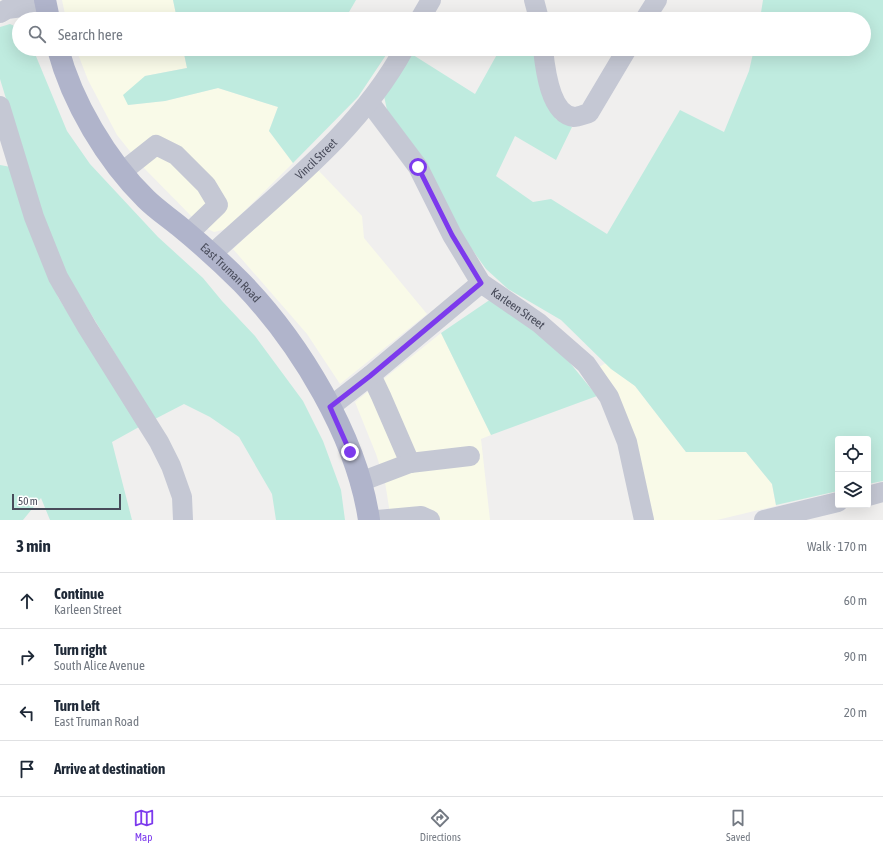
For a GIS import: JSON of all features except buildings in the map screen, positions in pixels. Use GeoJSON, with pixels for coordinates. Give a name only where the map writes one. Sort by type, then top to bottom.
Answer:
{"type":"FeatureCollection","features":[{"type":"Feature","properties":{"kind":"main road","name":"East Truman Road"},"geometry":{"type":"LineString","coordinates":[[61,56],[76,95],[98,138],[122,172],[146,200],[212,254],[243,284],[281,330],[305,364],[330,407],[350,452],[366,499],[369,520]]}},
{"type":"Feature","properties":{"kind":"street"},"geometry":{"type":"LineString","coordinates":[[424,12],[431,0]]}},
{"type":"Feature","properties":{"kind":"street"},"geometry":{"type":"LineString","coordinates":[[534,0],[537,12]]}},
{"type":"Feature","properties":{"kind":"street"},"geometry":{"type":"LineString","coordinates":[[649,12],[657,0]]}},
{"type":"Feature","properties":{"kind":"street"},"geometry":{"type":"LineString","coordinates":[[0,13],[7,10],[46,8]]}},
{"type":"Feature","properties":{"kind":"street","name":"Vincil Street"},"geometry":{"type":"LineString","coordinates":[[212,254],[335,141],[370,102],[400,56]]}},
{"type":"Feature","properties":{"kind":"street"},"geometry":{"type":"LineString","coordinates":[[544,56],[551,95],[563,113],[574,117],[589,113],[623,56]]}},
{"type":"Feature","properties":{"kind":"street","name":"Karleen Street"},"geometry":{"type":"LineString","coordinates":[[370,102],[418,167],[452,235],[481,283],[539,323],[586,364],[609,397],[627,442],[644,520]]}},
{"type":"Feature","properties":{"kind":"street"},"geometry":{"type":"LineString","coordinates":[[0,106],[8,159],[34,217],[58,277],[87,327],[159,442],[168,460],[182,497],[183,520]]}},
{"type":"Feature","properties":{"kind":"street"},"geometry":{"type":"LineString","coordinates":[[122,172],[156,145],[176,155],[206,185],[218,205],[248,222]]}},
{"type":"Feature","properties":{"kind":"street"},"geometry":{"type":"LineString","coordinates":[[188,234],[218,205]]}},
{"type":"Feature","properties":{"kind":"street"},"geometry":{"type":"LineString","coordinates":[[330,407],[370,376],[481,283]]}},
{"type":"Feature","properties":{"kind":"street"},"geometry":{"type":"LineString","coordinates":[[370,376],[381,396],[410,463]]}},
{"type":"Feature","properties":{"kind":"street"},"geometry":{"type":"LineString","coordinates":[[360,482],[410,463],[470,456]]}},
{"type":"Feature","properties":{"kind":"street"},"geometry":{"type":"LineString","coordinates":[[871,495],[883,492]]}},
{"type":"Feature","properties":{"kind":"street"},"geometry":{"type":"LineString","coordinates":[[764,520],[835,503]]}},
{"type":"Feature","properties":{"kind":"street"},"geometry":{"type":"LineString","coordinates":[[377,520],[416,519]]}},
{"type":"Feature","properties":{"kind":"shaded area"},"geometry":{"type":"Polygon","coordinates":[[[62,0],[173,0],[176,12],[65,12],[62,0]]]}},
{"type":"Feature","properties":{"kind":"shaded area"},"geometry":{"type":"Polygon","coordinates":[[[79,56],[184,56],[187,68],[145,76],[128,105],[165,101],[218,88],[278,107],[269,131],[293,163],[226,229],[214,232],[200,225],[141,165],[117,135],[88,80],[79,56]]]}},
{"type":"Feature","properties":{"kind":"shaded area"},"geometry":{"type":"Polygon","coordinates":[[[318,170],[362,216],[364,238],[427,314],[340,384],[307,334],[233,249],[318,170]]]}},
{"type":"Feature","properties":{"kind":"shaded area"},"geometry":{"type":"Polygon","coordinates":[[[441,333],[491,435],[481,439],[490,520],[391,520],[385,482],[376,454],[355,402],[441,333]]]}},
{"type":"Feature","properties":{"kind":"shaded area"},"geometry":{"type":"Polygon","coordinates":[[[606,363],[635,386],[686,452],[746,452],[772,484],[776,506],[717,520],[652,520],[627,418],[616,389],[599,367],[606,363]]]}},
{"type":"Feature","properties":{"kind":"green space"},"geometry":{"type":"Polygon","coordinates":[[[173,0],[356,0],[349,12],[176,12],[173,0]]]}},
{"type":"Feature","properties":{"kind":"green space"},"geometry":{"type":"Polygon","coordinates":[[[763,0],[883,0],[883,481],[871,483],[871,436],[835,436],[835,492],[776,505],[772,484],[746,452],[686,452],[635,386],[611,369],[561,320],[508,289],[486,269],[463,237],[387,110],[384,96],[408,56],[415,56],[475,94],[496,56],[536,56],[543,95],[556,119],[572,127],[556,160],[515,136],[496,176],[533,202],[551,199],[607,234],[680,110],[724,132],[749,71],[752,56],[871,56],[871,12],[761,12],[763,0]]]}},
{"type":"Feature","properties":{"kind":"green space"},"geometry":{"type":"Polygon","coordinates":[[[10,24],[12,25],[12,56],[36,56],[67,131],[90,164],[158,237],[203,278],[222,301],[255,336],[303,401],[323,441],[341,490],[345,520],[276,520],[272,494],[239,437],[210,417],[184,404],[155,419],[69,278],[46,229],[0,79],[0,27],[10,24]]]}},
{"type":"Feature","properties":{"kind":"green space"},"geometry":{"type":"Polygon","coordinates":[[[184,56],[385,56],[358,97],[293,163],[269,131],[278,107],[218,88],[165,101],[128,105],[123,95],[145,76],[187,68],[184,56]]]}},
{"type":"Feature","properties":{"kind":"green space"},"geometry":{"type":"Polygon","coordinates":[[[0,165],[11,167],[32,231],[58,297],[139,427],[112,442],[132,520],[50,520],[41,498],[23,520],[0,520],[0,165]]]}},
{"type":"Feature","properties":{"kind":"green space"},"geometry":{"type":"Polygon","coordinates":[[[491,299],[537,331],[566,358],[597,396],[491,435],[441,333],[491,299]]]}},
{"type":"Feature","properties":{"kind":"route"},"geometry":{"type":"LineString","coordinates":[[350,452],[330,407],[370,376],[481,283],[452,235],[418,167]]}}]}
